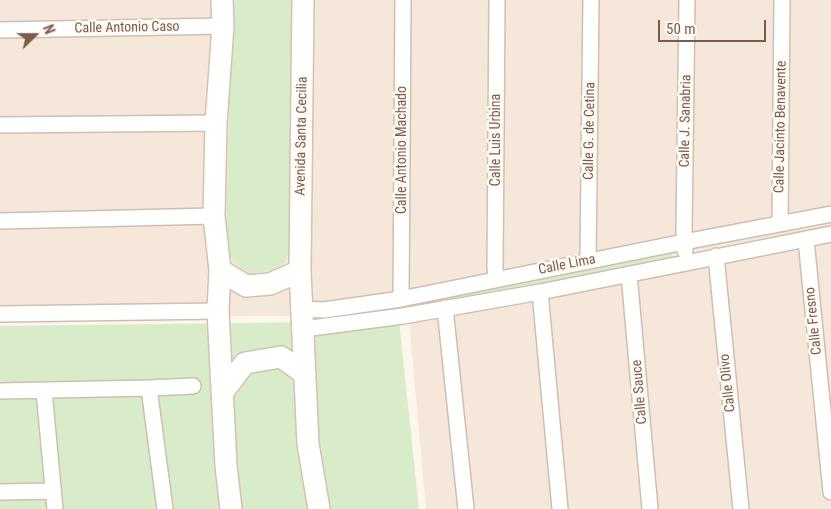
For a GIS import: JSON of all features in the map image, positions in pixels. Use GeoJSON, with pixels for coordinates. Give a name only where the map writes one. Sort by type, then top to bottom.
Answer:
{"type":"FeatureCollection","features":[{"type":"Feature","properties":{"kind":"street"},"geometry":{"type":"LineString","coordinates":[[222,0],[223,26],[216,123],[214,216],[220,270],[218,311],[226,466],[231,509]]}},
{"type":"Feature","properties":{"kind":"street","name":"Avenida Santa Cecilia"},"geometry":{"type":"LineString","coordinates":[[303,0],[300,271],[308,444],[319,509]]}},
{"type":"Feature","properties":{"kind":"street","name":"Calle Antonio Machado"},"geometry":{"type":"LineString","coordinates":[[401,299],[403,0]]}},
{"type":"Feature","properties":{"kind":"street","name":"Calle Luis Urbina"},"geometry":{"type":"LineString","coordinates":[[497,0],[495,259],[497,279]]}},
{"type":"Feature","properties":{"kind":"street","name":"Calle G. de Cetina"},"geometry":{"type":"LineString","coordinates":[[588,261],[591,0]]}},
{"type":"Feature","properties":{"kind":"street","name":"Calle J. Sanabria"},"geometry":{"type":"LineString","coordinates":[[687,0],[684,242],[687,262]]}},
{"type":"Feature","properties":{"kind":"street","name":"Calle Jacinto Benavente"},"geometry":{"type":"LineString","coordinates":[[780,224],[782,0]]}},
{"type":"Feature","properties":{"kind":"street","name":"Calle Antonio Caso"},"geometry":{"type":"LineString","coordinates":[[0,30],[223,26]]}},
{"type":"Feature","properties":{"kind":"street"},"geometry":{"type":"LineString","coordinates":[[0,125],[216,123]]}},
{"type":"Feature","properties":{"kind":"street","name":"Calle Lima"},"geometry":{"type":"LineString","coordinates":[[303,319],[324,310],[401,299],[831,214]]}},
{"type":"Feature","properties":{"kind":"street"},"geometry":{"type":"LineString","coordinates":[[0,221],[214,216]]}},
{"type":"Feature","properties":{"kind":"street","name":"Calle Lima"},"geometry":{"type":"LineString","coordinates":[[303,319],[403,316],[540,292],[831,234]]}},
{"type":"Feature","properties":{"kind":"street","name":"Calle Fresno"},"geometry":{"type":"LineString","coordinates":[[806,240],[831,492]]}},
{"type":"Feature","properties":{"kind":"street","name":"Calle Olivo"},"geometry":{"type":"LineString","coordinates":[[716,256],[741,509]]}},
{"type":"Feature","properties":{"kind":"street"},"geometry":{"type":"LineString","coordinates":[[220,270],[246,286],[270,284],[300,271]]}},
{"type":"Feature","properties":{"kind":"street","name":"Calle Sauce"},"geometry":{"type":"LineString","coordinates":[[629,274],[650,509]]}},
{"type":"Feature","properties":{"kind":"street"},"geometry":{"type":"LineString","coordinates":[[540,292],[560,509]]}},
{"type":"Feature","properties":{"kind":"street"},"geometry":{"type":"LineString","coordinates":[[445,308],[466,509]]}},
{"type":"Feature","properties":{"kind":"street"},"geometry":{"type":"LineString","coordinates":[[0,314],[218,311]]}},
{"type":"Feature","properties":{"kind":"street"},"geometry":{"type":"LineString","coordinates":[[222,392],[245,363],[281,357],[305,374]]}},
{"type":"Feature","properties":{"kind":"street"},"geometry":{"type":"LineString","coordinates":[[0,391],[193,386]]}},
{"type":"Feature","properties":{"kind":"street"},"geometry":{"type":"LineString","coordinates":[[150,388],[166,509]]}},
{"type":"Feature","properties":{"kind":"street"},"geometry":{"type":"LineString","coordinates":[[44,390],[56,509]]}},
{"type":"Feature","properties":{"kind":"street"},"geometry":{"type":"LineString","coordinates":[[0,492],[53,491]]}},
{"type":"Feature","properties":{"kind":"shaded area"},"geometry":{"type":"Polygon","coordinates":[[[0,0],[831,0],[831,226],[344,316],[200,316],[0,305],[0,0]]]}},
{"type":"Feature","properties":{"kind":"shaded area"},"geometry":{"type":"Polygon","coordinates":[[[831,239],[831,509],[426,509],[409,321],[831,239]]]}},
{"type":"Feature","properties":{"kind":"green space"},"geometry":{"type":"Polygon","coordinates":[[[232,0],[297,0],[290,251],[284,263],[270,271],[250,273],[233,262],[226,248],[232,0]]]}},
{"type":"Feature","properties":{"kind":"green space"},"geometry":{"type":"Polygon","coordinates":[[[672,252],[673,258],[406,312],[405,303],[672,252]]]}},
{"type":"Feature","properties":{"kind":"green space"},"geometry":{"type":"Polygon","coordinates":[[[399,321],[419,509],[0,509],[0,326],[399,321]]]}}]}
